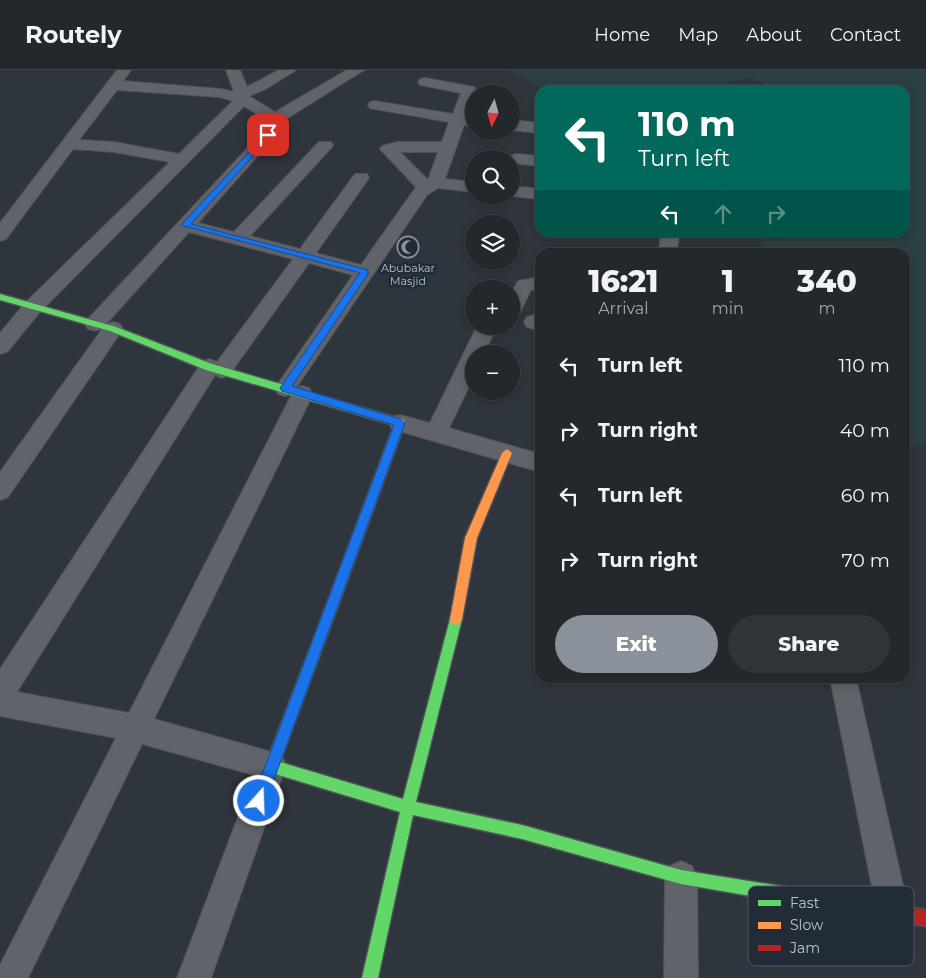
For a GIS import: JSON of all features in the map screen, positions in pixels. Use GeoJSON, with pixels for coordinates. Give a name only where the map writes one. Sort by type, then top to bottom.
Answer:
{"type":"FeatureCollection","features":[{"type":"Feature","properties":{"kind":"street"},"geometry":{"type":"LineString","coordinates":[[0,235],[124,70]]}},
{"type":"Feature","properties":{"kind":"street"},"geometry":{"type":"LineString","coordinates":[[233,70],[241,97]]}},
{"type":"Feature","properties":{"kind":"street"},"geometry":{"type":"LineString","coordinates":[[0,347],[32,307],[182,159],[241,97],[289,70]]}},
{"type":"Feature","properties":{"kind":"street"},"geometry":{"type":"LineString","coordinates":[[275,119],[357,70]]}},
{"type":"Feature","properties":{"kind":"street"},"geometry":{"type":"LineString","coordinates":[[425,82],[465,89]]}},
{"type":"Feature","properties":{"kind":"street"},"geometry":{"type":"LineString","coordinates":[[0,490],[104,326],[186,225],[280,122],[241,97],[220,93],[113,85]]}},
{"type":"Feature","properties":{"kind":"street"},"geometry":{"type":"LineString","coordinates":[[375,105],[465,121]]}},
{"type":"Feature","properties":{"kind":"street"},"geometry":{"type":"LineString","coordinates":[[431,185],[448,147],[465,122]]}},
{"type":"Feature","properties":{"kind":"street"},"geometry":{"type":"LineString","coordinates":[[520,126],[535,127]]}},
{"type":"Feature","properties":{"kind":"street"},"geometry":{"type":"LineString","coordinates":[[68,144],[114,147],[182,159]]}},
{"type":"Feature","properties":{"kind":"street"},"geometry":{"type":"LineString","coordinates":[[239,238],[325,145]]}},
{"type":"Feature","properties":{"kind":"street"},"geometry":{"type":"LineString","coordinates":[[431,185],[388,149],[397,147],[448,147]]}},
{"type":"Feature","properties":{"kind":"street"},"geometry":{"type":"LineString","coordinates":[[520,159],[535,161]]}},
{"type":"Feature","properties":{"kind":"street"},"geometry":{"type":"LineString","coordinates":[[0,693],[215,369],[304,256],[361,178]]}},
{"type":"Feature","properties":{"kind":"street"},"geometry":{"type":"LineString","coordinates":[[12,978],[135,728],[294,391],[365,272],[421,191],[431,185],[465,187]]}},
{"type":"Feature","properties":{"kind":"street"},"geometry":{"type":"LineString","coordinates":[[520,192],[535,193]]}},
{"type":"Feature","properties":{"kind":"street"},"geometry":{"type":"LineString","coordinates":[[186,225],[365,272]]}},
{"type":"Feature","properties":{"kind":"street"},"geometry":{"type":"LineString","coordinates":[[520,294],[525,285],[535,283]]}},
{"type":"Feature","properties":{"kind":"street"},"geometry":{"type":"LineString","coordinates":[[0,298],[104,326],[215,369],[535,461]]}},
{"type":"Feature","properties":{"kind":"street"},"geometry":{"type":"LineString","coordinates":[[436,432],[465,372]]}},
{"type":"Feature","properties":{"kind":"street"},"geometry":{"type":"LineString","coordinates":[[194,978],[400,423]]}},
{"type":"Feature","properties":{"kind":"street"},"geometry":{"type":"LineString","coordinates":[[370,978],[408,807],[459,609],[472,538],[507,453]]}},
{"type":"Feature","properties":{"kind":"street"},"geometry":{"type":"LineString","coordinates":[[844,683],[887,886]]}},
{"type":"Feature","properties":{"kind":"street"},"geometry":{"type":"LineString","coordinates":[[0,702],[135,728],[272,766],[408,807],[522,832],[680,878],[748,889]]}},
{"type":"Feature","properties":{"kind":"street"},"geometry":{"type":"LineString","coordinates":[[680,878],[681,978]]}},
{"type":"Feature","properties":{"kind":"shaded area"},"geometry":{"type":"Polygon","coordinates":[[[509,70],[926,70],[926,443],[910,449],[910,248],[760,248],[762,237],[910,237],[910,85],[767,85],[751,78],[711,85],[535,86],[509,70]]]}},
{"type":"Feature","properties":{"kind":"traffic: fast"},"geometry":{"type":"LineString","coordinates":[[0,297],[113,329],[209,367],[370,414]]}},
{"type":"Feature","properties":{"kind":"traffic: fast"},"geometry":{"type":"LineString","coordinates":[[326,622],[272,766],[408,807],[456,619]]}},
{"type":"Feature","properties":{"kind":"traffic: fast"},"geometry":{"type":"LineString","coordinates":[[370,978],[408,807],[522,832],[681,877],[748,888]]}},
{"type":"Feature","properties":{"kind":"traffic: slow"},"geometry":{"type":"LineString","coordinates":[[326,622],[400,423],[370,414]]}},
{"type":"Feature","properties":{"kind":"traffic: slow"},"geometry":{"type":"LineString","coordinates":[[456,619],[471,538],[507,453]]}},
{"type":"Feature","properties":{"kind":"traffic: jam"},"geometry":{"type":"LineString","coordinates":[[914,916],[926,918]]}},
{"type":"Feature","properties":{"kind":"place","name":"Abubakar Masjid"},"geometry":{"type":"Point","coordinates":[408,247]}},
{"type":"Feature","properties":{"kind":"route"},"geometry":{"type":"LineString","coordinates":[[259,801],[400,423],[285,388],[365,272],[186,225],[268,135]]}}]}
